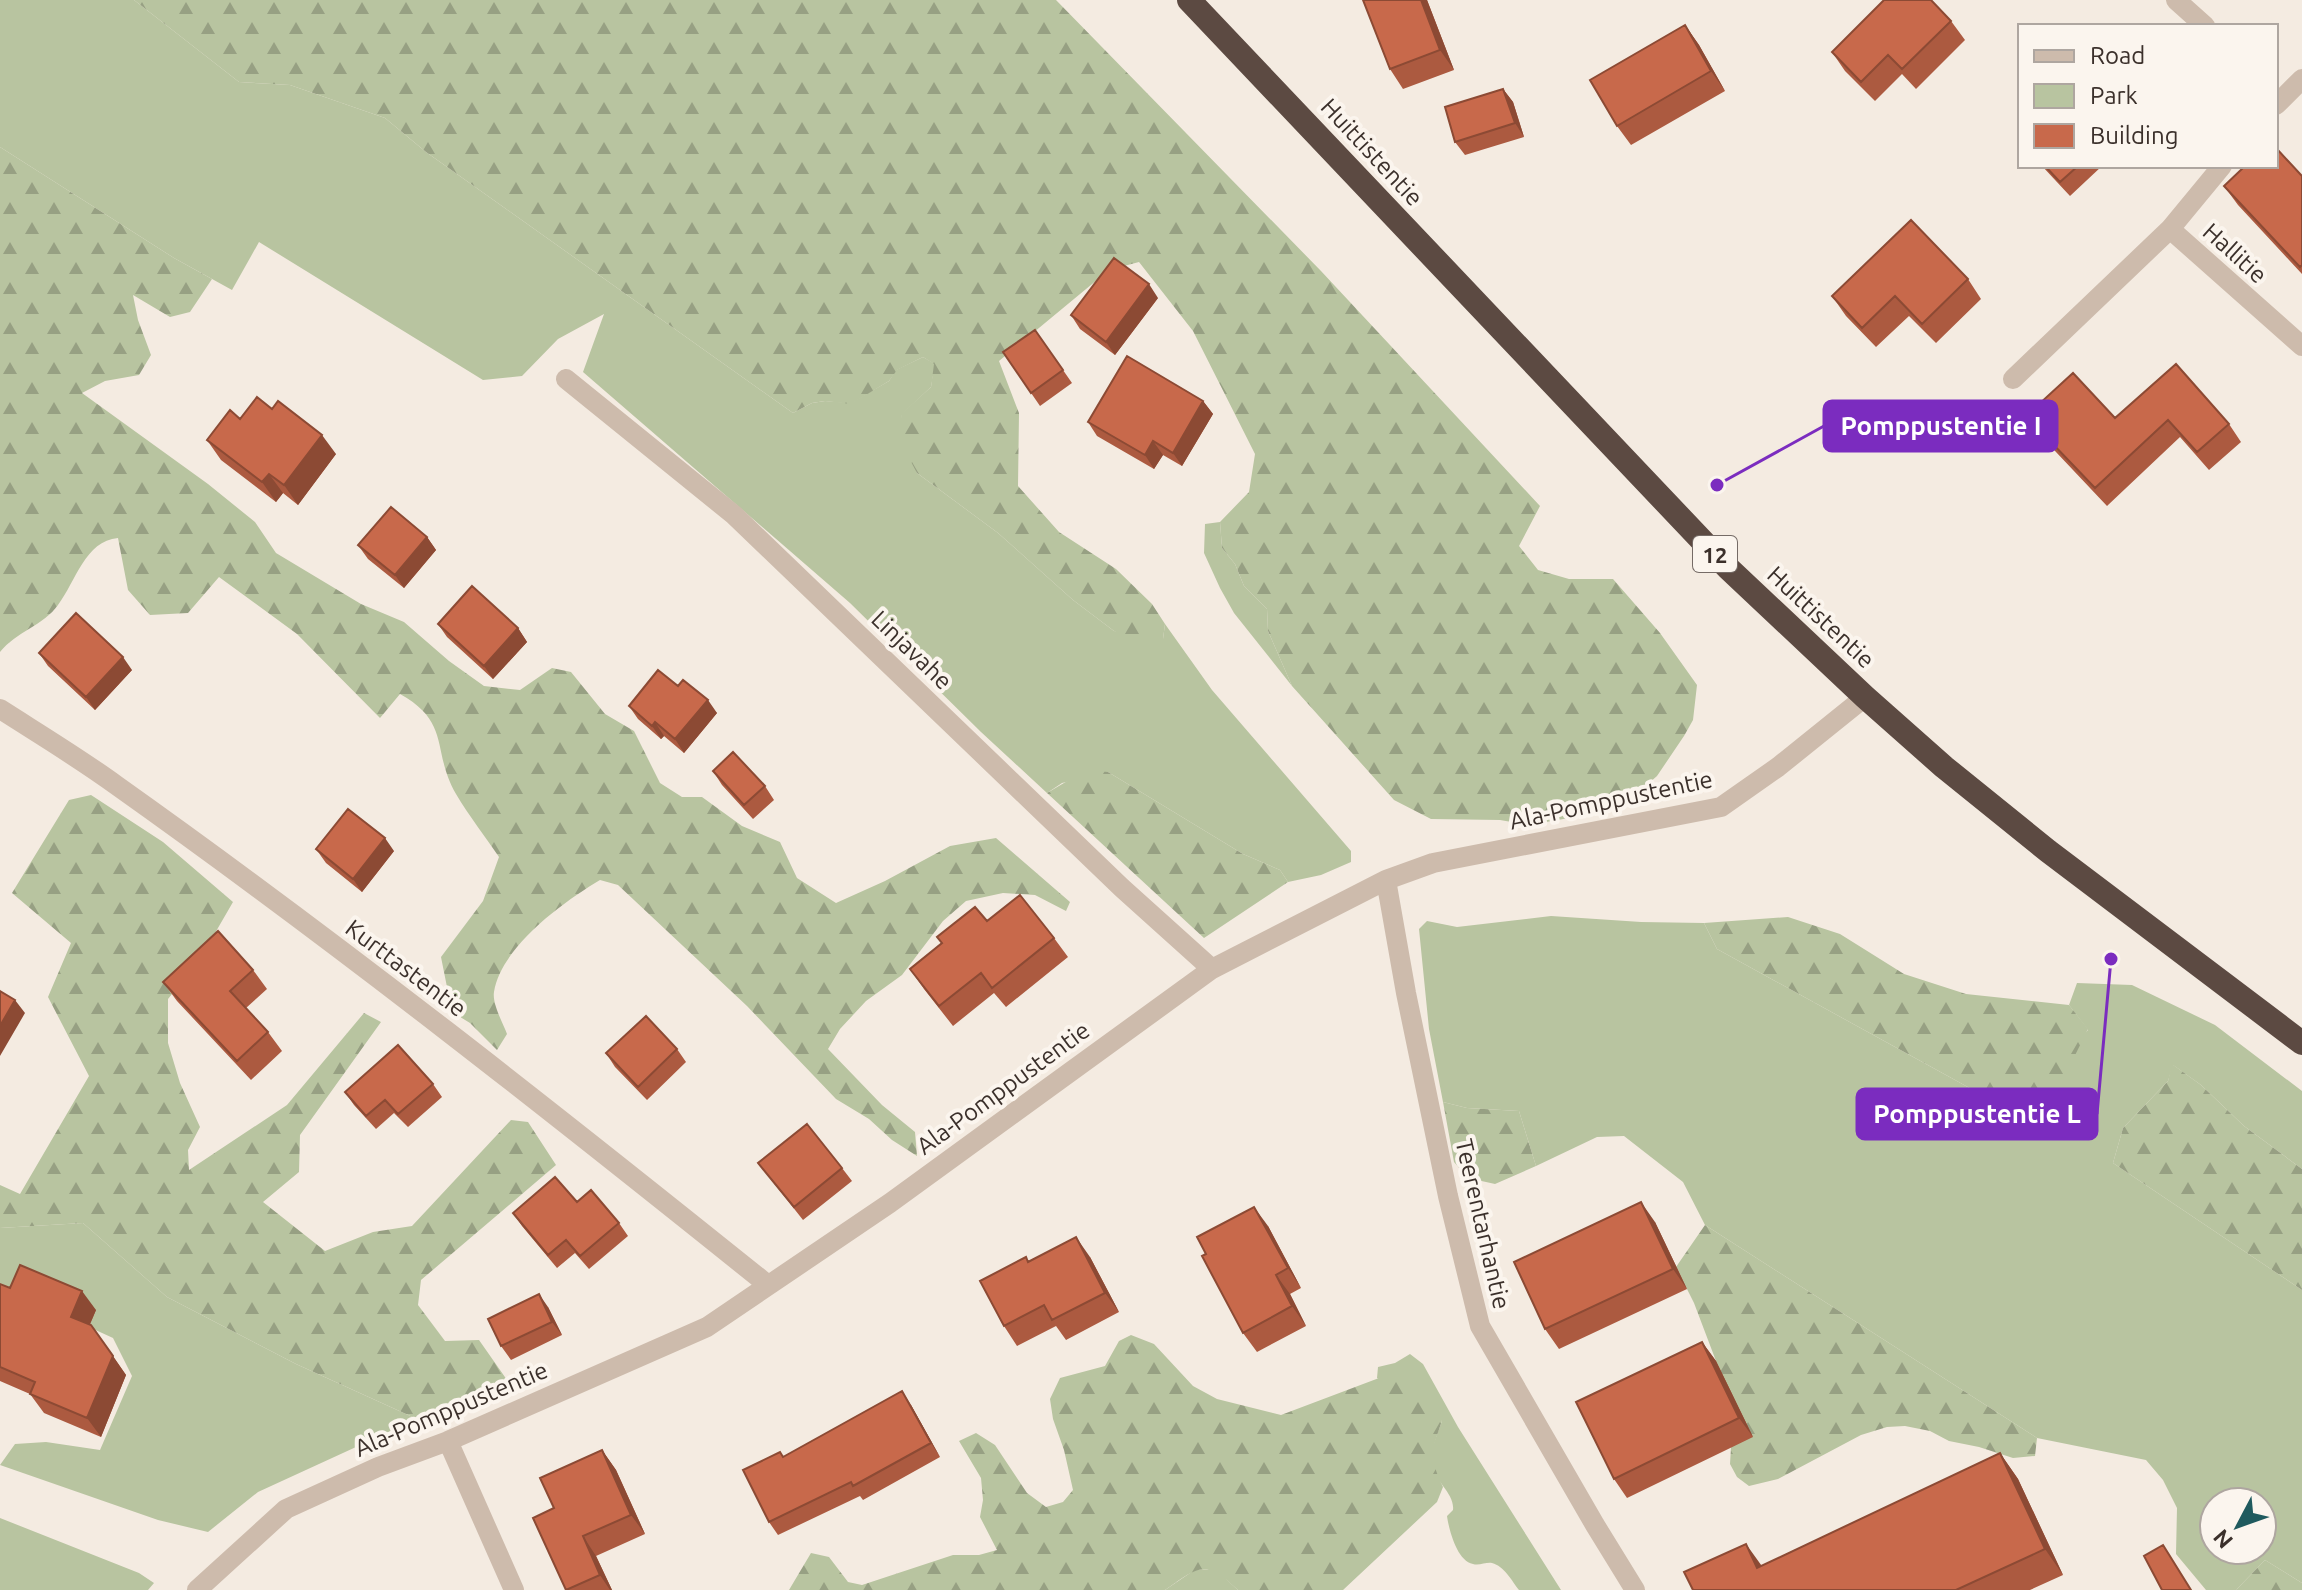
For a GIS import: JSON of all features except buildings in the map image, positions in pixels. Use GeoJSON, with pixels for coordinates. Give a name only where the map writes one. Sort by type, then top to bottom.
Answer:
{"type":"FeatureCollection","features":[{"type":"Feature","properties":{"kind":"highway","name":"Huittistentie"},"geometry":{"type":"LineString","coordinates":[[1189,0],[1728,568],[1865,697],[1944,767],[2048,851],[2302,1043]]}},
{"type":"Feature","properties":{"kind":"street"},"geometry":{"type":"LineString","coordinates":[[2176,0],[2203,24]]}},
{"type":"Feature","properties":{"kind":"street"},"geometry":{"type":"LineString","coordinates":[[2278,97],[2302,79]]}},
{"type":"Feature","properties":{"kind":"street"},"geometry":{"type":"LineString","coordinates":[[2013,379],[2170,229],[2220,168]]}},
{"type":"Feature","properties":{"kind":"street","name":"Hallitie"},"geometry":{"type":"LineString","coordinates":[[2170,229],[2302,346]]}},
{"type":"Feature","properties":{"kind":"street","name":"Linjavahe"},"geometry":{"type":"LineString","coordinates":[[566,379],[734,515],[1122,888],[1212,969]]}},
{"type":"Feature","properties":{"kind":"street","name":"Ala-Pomppustentie"},"geometry":{"type":"LineString","coordinates":[[197,1590],[247,1541],[286,1509],[707,1327],[890,1203],[1212,969],[1386,880],[1433,863],[1721,807],[1778,767],[1865,697]]}},
{"type":"Feature","properties":{"kind":"street","name":"Kurttastentie"},"geometry":{"type":"LineString","coordinates":[[0,709],[115,784],[356,962],[768,1285]]}},
{"type":"Feature","properties":{"kind":"street","name":"Teerentarhantie"},"geometry":{"type":"LineString","coordinates":[[1386,880],[1448,1196],[1480,1326],[1635,1590]]}},
{"type":"Feature","properties":{"kind":"street"},"geometry":{"type":"LineString","coordinates":[[448,1441],[514,1590]]}},
{"type":"Feature","properties":{"kind":"green space"},"geometry":{"type":"Polygon","coordinates":[[[0,0],[134,0],[239,82],[290,85],[385,118],[426,152],[793,413],[812,403],[851,403],[889,381],[896,370],[923,357],[935,364],[931,387],[901,415],[917,473],[998,533],[1073,600],[1114,631],[1163,639],[1165,624],[1212,690],[1351,851],[1351,862],[1321,875],[1288,882],[1280,870],[1243,854],[1108,772],[1062,783],[1047,793],[850,603],[583,372],[604,314],[558,339],[522,376],[483,380],[259,242],[232,290],[174,258],[0,147],[0,0]]]}},
{"type":"Feature","properties":{"kind":"green space"},"geometry":{"type":"Polygon","coordinates":[[[134,0],[1056,0],[1321,271],[1540,506],[1519,546],[1538,570],[1569,579],[1613,579],[1660,633],[1697,685],[1693,720],[1657,776],[1625,804],[1529,825],[1500,820],[1431,819],[1394,800],[1292,686],[1268,631],[1267,609],[1244,586],[1235,564],[1222,548],[1220,522],[1249,492],[1255,454],[1193,331],[1139,262],[1109,270],[999,361],[1019,413],[1018,486],[1059,532],[1116,569],[1152,604],[1165,624],[1163,639],[1143,644],[1114,631],[1073,600],[998,533],[917,473],[902,445],[901,414],[931,387],[934,364],[923,357],[897,370],[889,381],[851,404],[812,403],[793,413],[426,152],[385,118],[290,85],[239,82],[134,0]]]}},
{"type":"Feature","properties":{"kind":"green space"},"geometry":{"type":"Polygon","coordinates":[[[0,147],[212,279],[190,312],[170,317],[133,295],[151,355],[139,375],[105,381],[82,393],[255,522],[276,553],[361,604],[404,622],[484,686],[520,690],[552,668],[571,672],[605,714],[634,731],[660,783],[682,797],[702,797],[742,826],[780,842],[797,878],[836,903],[950,846],[996,838],[1070,902],[1066,911],[1035,895],[1003,893],[966,901],[943,921],[902,975],[866,1001],[840,1029],[828,1049],[882,1105],[915,1132],[917,1156],[892,1140],[869,1119],[836,1099],[747,1006],[618,885],[600,880],[552,913],[508,959],[494,992],[496,1008],[507,1034],[497,1050],[470,1023],[452,1012],[441,957],[483,901],[499,857],[456,794],[434,727],[416,705],[400,694],[380,718],[297,634],[219,577],[188,613],[150,615],[128,590],[118,538],[107,541],[89,554],[52,612],[0,652],[0,147]]]}},
{"type":"Feature","properties":{"kind":"green space"},"geometry":{"type":"Polygon","coordinates":[[[1220,522],[1222,548],[1235,564],[1244,586],[1267,609],[1268,631],[1292,686],[1234,613],[1204,553],[1205,524],[1220,522]]]}},
{"type":"Feature","properties":{"kind":"green space"},"geometry":{"type":"Polygon","coordinates":[[[1086,770],[1108,772],[1243,854],[1280,870],[1288,882],[1204,938],[1047,793],[1086,770]]]}},
{"type":"Feature","properties":{"kind":"green space"},"geometry":{"type":"Polygon","coordinates":[[[91,795],[163,842],[233,902],[200,959],[168,999],[168,1043],[180,1083],[200,1127],[188,1150],[189,1170],[287,1105],[364,1013],[381,1022],[300,1135],[299,1172],[263,1202],[325,1251],[373,1232],[412,1226],[511,1120],[528,1122],[556,1165],[421,1280],[418,1305],[445,1341],[479,1340],[512,1387],[479,1403],[417,1419],[296,1364],[167,1297],[83,1223],[0,1228],[0,1185],[20,1194],[89,1076],[48,997],[71,943],[12,893],[69,800],[91,795]]]}},
{"type":"Feature","properties":{"kind":"green space"},"geometry":{"type":"Polygon","coordinates":[[[1551,916],[1704,923],[1717,949],[2015,1113],[2088,1030],[2069,1005],[2077,983],[2132,985],[2215,1025],[2302,1091],[2302,1169],[2244,1126],[2201,1085],[2173,1065],[2168,1081],[2123,1128],[2113,1163],[2302,1290],[2302,1583],[2275,1566],[2278,1566],[2278,1486],[2198,1486],[2198,1566],[2259,1566],[2236,1590],[2206,1590],[2176,1554],[2177,1508],[2163,1480],[2146,1460],[2037,1438],[1705,1225],[1683,1182],[1624,1136],[1597,1137],[1536,1166],[1519,1111],[1467,1108],[1443,1102],[1429,1029],[1419,929],[1427,921],[1457,927],[1551,916]]]}},
{"type":"Feature","properties":{"kind":"green space"},"geometry":{"type":"Polygon","coordinates":[[[1788,917],[1840,934],[1904,974],[1966,994],[2069,1005],[2088,1029],[2046,1114],[2015,1113],[1717,949],[1704,923],[1788,917]]]}},
{"type":"Feature","properties":{"kind":"green space"},"geometry":{"type":"Polygon","coordinates":[[[2172,1064],[2201,1085],[2244,1126],[2302,1169],[2302,1290],[2113,1163],[2123,1128],[2168,1081],[2172,1064]]]}},
{"type":"Feature","properties":{"kind":"green space"},"geometry":{"type":"Polygon","coordinates":[[[1443,1102],[1467,1108],[1519,1111],[1536,1166],[1495,1184],[1468,1178],[1454,1162],[1443,1102]]]}},
{"type":"Feature","properties":{"kind":"green space"},"geometry":{"type":"Polygon","coordinates":[[[83,1223],[167,1297],[296,1364],[417,1419],[258,1492],[208,1532],[158,1520],[0,1465],[15,1444],[46,1442],[100,1450],[132,1376],[113,1338],[89,1327],[95,1310],[0,1298],[0,1228],[83,1223]]]}},
{"type":"Feature","properties":{"kind":"green space"},"geometry":{"type":"Polygon","coordinates":[[[1705,1225],[2037,1438],[2035,1456],[2013,1458],[1949,1441],[1930,1431],[1905,1426],[1887,1427],[1861,1435],[1778,1479],[1749,1486],[1737,1477],[1730,1464],[1731,1448],[1716,1361],[1694,1303],[1676,1267],[1705,1225]]]}},
{"type":"Feature","properties":{"kind":"green space"},"geometry":{"type":"Polygon","coordinates":[[[1131,1335],[1154,1344],[1193,1386],[1217,1399],[1281,1415],[1387,1375],[1415,1384],[1427,1396],[1442,1421],[1433,1454],[1443,1487],[1437,1502],[1343,1590],[1238,1590],[1217,1574],[1202,1569],[1165,1590],[789,1590],[811,1553],[829,1557],[848,1582],[862,1585],[953,1555],[979,1555],[997,1550],[980,1517],[983,1500],[981,1478],[959,1441],[976,1433],[995,1445],[1027,1493],[1046,1507],[1063,1502],[1073,1490],[1050,1399],[1060,1378],[1105,1366],[1119,1341],[1131,1335]]]}},
{"type":"Feature","properties":{"kind":"green space"},"geometry":{"type":"Polygon","coordinates":[[[1410,1354],[1423,1364],[1458,1427],[1561,1590],[1519,1590],[1500,1567],[1490,1563],[1478,1565],[1467,1562],[1458,1551],[1447,1516],[1453,1510],[1453,1504],[1436,1476],[1431,1460],[1442,1421],[1377,1378],[1378,1367],[1395,1363],[1410,1354]]]}},
{"type":"Feature","properties":{"kind":"green space"},"geometry":{"type":"Polygon","coordinates":[[[0,1518],[139,1573],[154,1583],[148,1590],[0,1590],[0,1518]]]}},
{"type":"Feature","properties":{"kind":"green space"},"geometry":{"type":"Polygon","coordinates":[[[2259,1566],[2275,1566],[2302,1583],[2302,1590],[2236,1590],[2259,1566]]]}},
{"type":"Feature","properties":{"kind":"green space"},"geometry":{"type":"Polygon","coordinates":[[[1196,1569],[1216,1570],[1238,1590],[1165,1590],[1196,1569]]]}},
{"type":"Feature","properties":{"kind":"place","name":"Pomppustentie I"},"geometry":{"type":"Point","coordinates":[1717,485]}},
{"type":"Feature","properties":{"kind":"place","name":"Pomppustentie L"},"geometry":{"type":"Point","coordinates":[2111,959]}}]}
